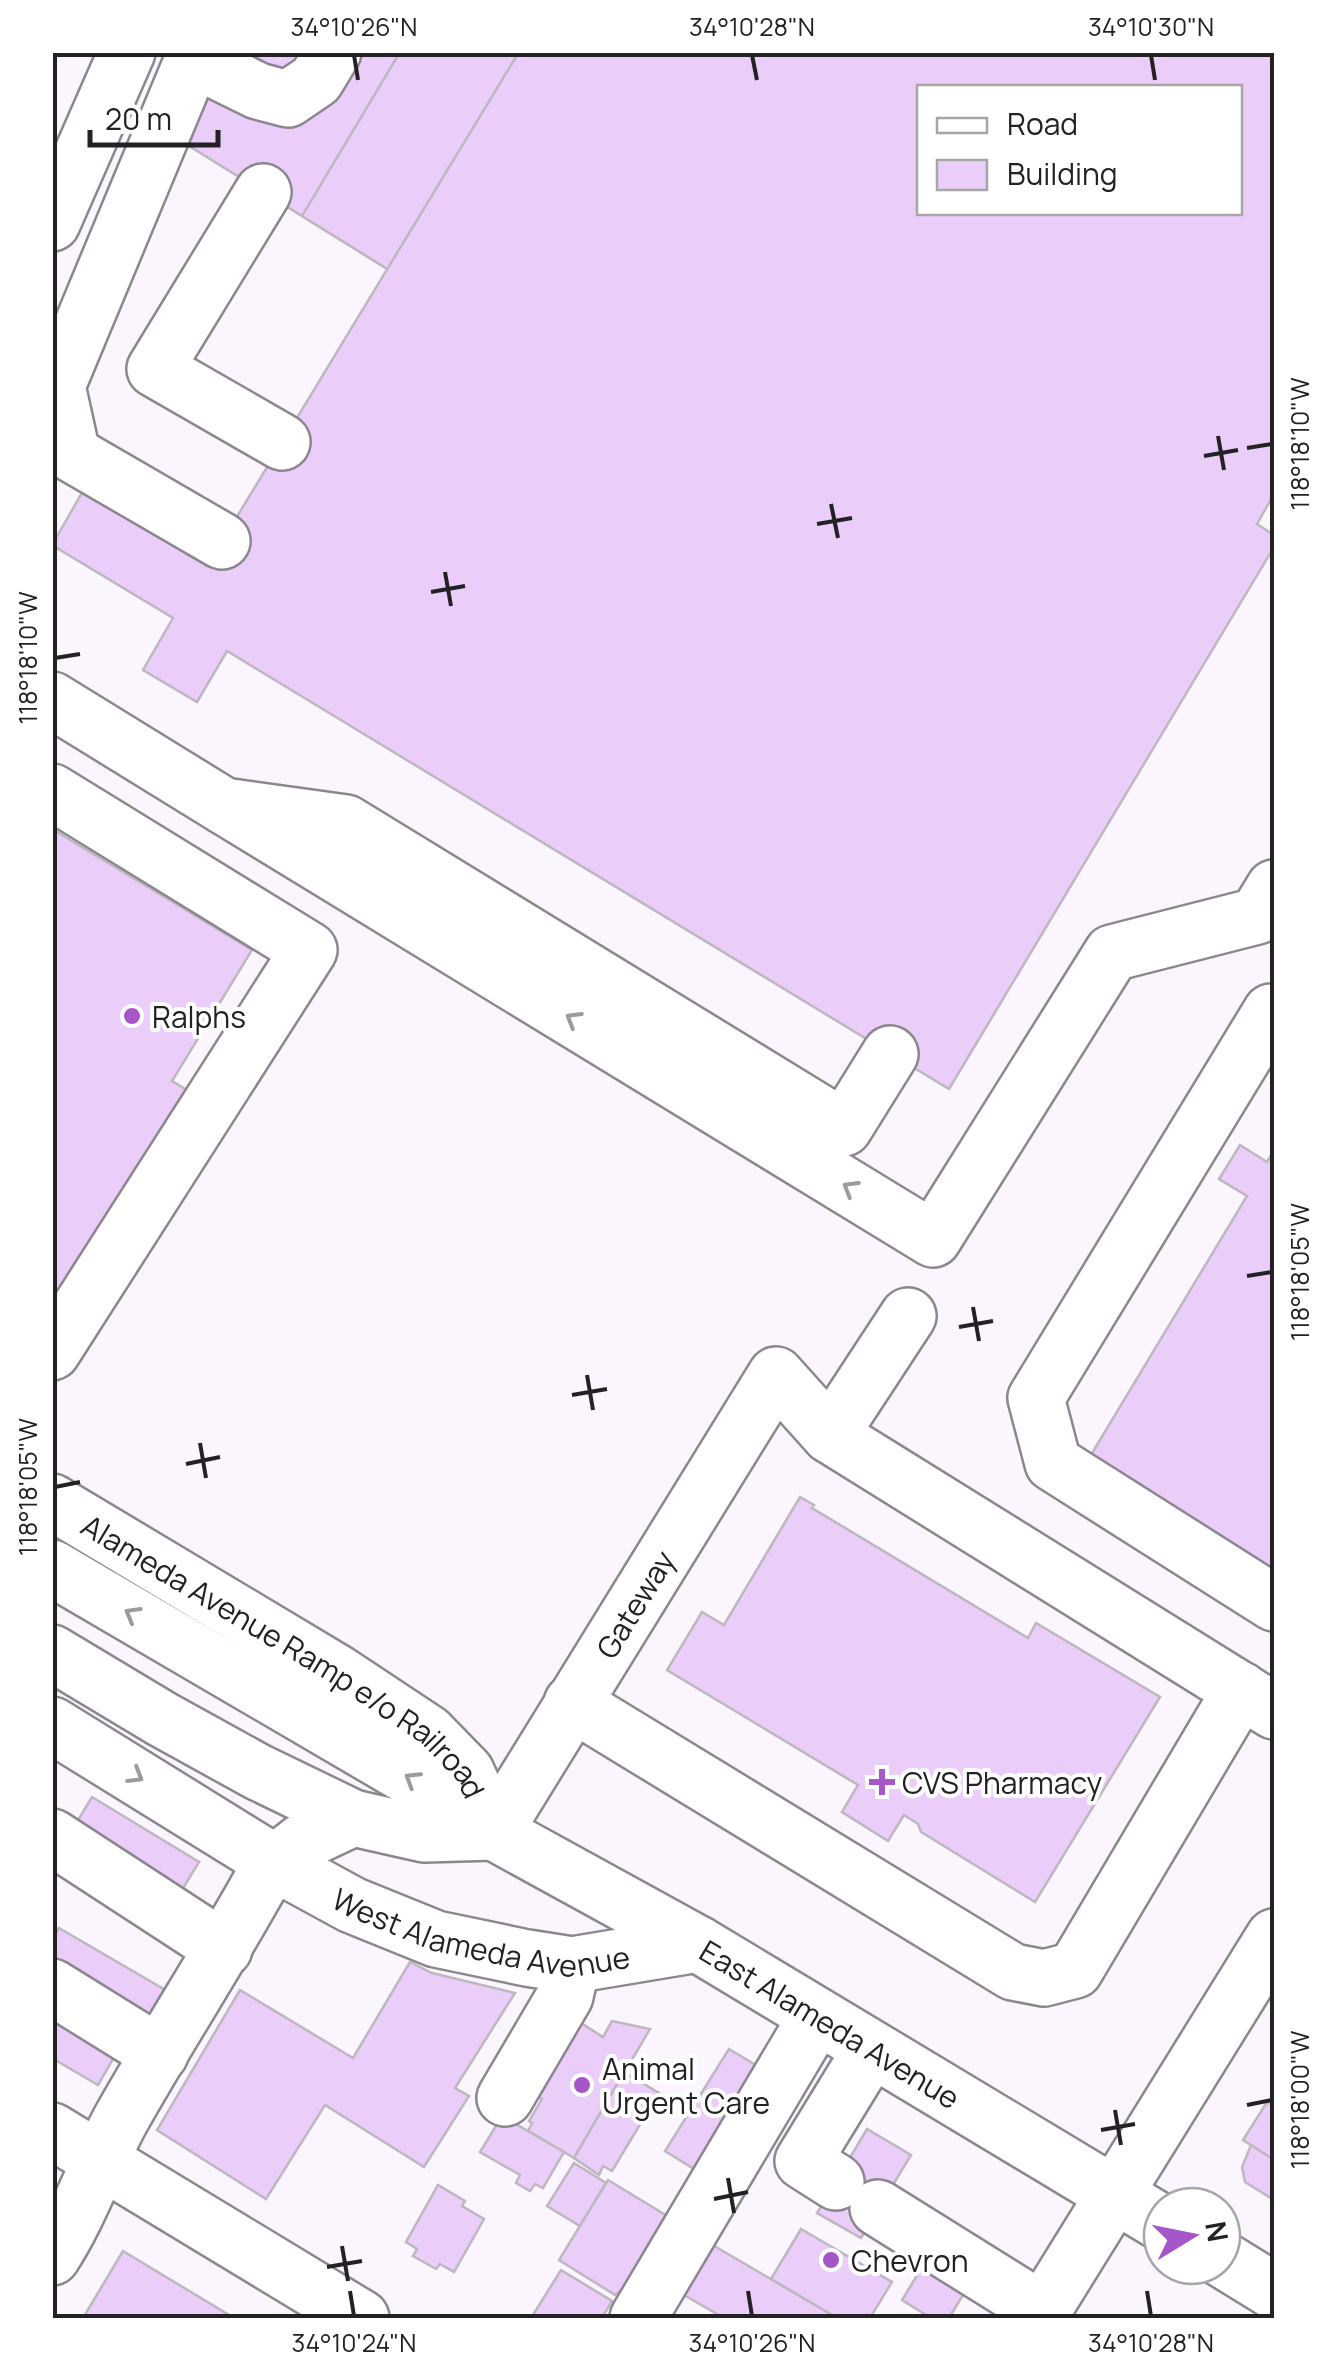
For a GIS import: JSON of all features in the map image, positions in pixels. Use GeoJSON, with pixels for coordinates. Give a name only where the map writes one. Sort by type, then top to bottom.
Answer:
{"type":"FeatureCollection","features":[{"type":"Feature","properties":{"kind":"main road"},"geometry":{"type":"LineString","coordinates":[[158,65],[288,99],[316,80],[332,52]]}},
{"type":"Feature","properties":{"kind":"main road"},"geometry":{"type":"LineString","coordinates":[[52,223],[158,65]]}},
{"type":"Feature","properties":{"kind":"main road"},"geometry":{"type":"LineString","coordinates":[[158,65],[57,386],[72,454],[222,541]]}},
{"type":"Feature","properties":{"kind":"main road"},"geometry":{"type":"LineString","coordinates":[[263,192],[155,369],[282,442]]}},
{"type":"Feature","properties":{"kind":"main road"},"geometry":{"type":"LineString","coordinates":[[52,700],[934,1238],[1112,952],[1258,916],[1274,888]]}},
{"type":"Feature","properties":{"kind":"main road"},"geometry":{"type":"LineString","coordinates":[[52,792],[309,950],[52,1352]]}},
{"type":"Feature","properties":{"kind":"main road"},"geometry":{"type":"LineString","coordinates":[[224,806],[346,823],[844,1128],[890,1054]]}},
{"type":"Feature","properties":{"kind":"main road"},"geometry":{"type":"LineString","coordinates":[[1274,1014],[1271,1012],[1036,1398],[1054,1463],[1274,1604]]}},
{"type":"Feature","properties":{"kind":"main road"},"geometry":{"type":"LineString","coordinates":[[572,1703],[1012,1972],[1044,1978],[1075,1970],[1258,1700],[830,1435],[908,1316]]}},
{"type":"Feature","properties":{"kind":"main road","name":"Gateway"},"geometry":{"type":"LineString","coordinates":[[494,1832],[776,1375],[830,1435]]}},
{"type":"Feature","properties":{"kind":"main road","name":"Alameda Avenue Ramp e/o Railroad"},"geometry":{"type":"LineString","coordinates":[[52,1502],[336,1672],[428,1732],[466,1772],[494,1832]]}},
{"type":"Feature","properties":{"kind":"main road","name":"East Alameda Avenue"},"geometry":{"type":"LineString","coordinates":[[52,1568],[406,1775],[494,1832],[698,1944],[1142,2210]]}},
{"type":"Feature","properties":{"kind":"main road"},"geometry":{"type":"LineString","coordinates":[[52,1653],[258,1772],[354,1818],[424,1834],[494,1832]]}},
{"type":"Feature","properties":{"kind":"main road","name":"West Alameda Avenue"},"geometry":{"type":"LineString","coordinates":[[52,1725],[275,1863],[352,1905],[436,1939],[572,1965],[698,1944]]}},
{"type":"Feature","properties":{"kind":"main road","name":"West Alameda Avenue"},"geometry":{"type":"LineString","coordinates":[[275,1863],[302,1842],[354,1818]]}},
{"type":"Feature","properties":{"kind":"main road"},"geometry":{"type":"LineString","coordinates":[[52,1837],[224,1949]]}},
{"type":"Feature","properties":{"kind":"main road"},"geometry":{"type":"LineString","coordinates":[[52,2257],[74,2224],[77,2207],[99,2159],[275,1863]]}},
{"type":"Feature","properties":{"kind":"main road"},"geometry":{"type":"LineString","coordinates":[[871,2050],[803,2162],[1040,2314],[1274,1937]]}},
{"type":"Feature","properties":{"kind":"main road"},"geometry":{"type":"LineString","coordinates":[[504,2098],[565,1996],[572,1965]]}},
{"type":"Feature","properties":{"kind":"main road"},"geometry":{"type":"LineString","coordinates":[[52,1987],[160,2054]]}},
{"type":"Feature","properties":{"kind":"main road"},"geometry":{"type":"LineString","coordinates":[[638,2318],[816,2018]]}},
{"type":"Feature","properties":{"kind":"main road"},"geometry":{"type":"LineString","coordinates":[[52,2130],[360,2318]]}},
{"type":"Feature","properties":{"kind":"main road"},"geometry":{"type":"LineString","coordinates":[[1242,2271],[1274,2290]]}},
{"type":"Feature","properties":{"kind":"building"},"geometry":{"type":"Polygon","coordinates":[[[173,52],[519,52],[389,270],[144,118],[173,52]]]}},
{"type":"Feature","properties":{"kind":"building"},"geometry":{"type":"Polygon","coordinates":[[[400,52],[519,52],[389,270],[302,216],[400,52]]]}},
{"type":"Feature","properties":{"kind":"building"},"geometry":{"type":"Polygon","coordinates":[[[519,52],[1274,52],[1274,494],[1257,524],[1274,535],[1274,547],[949,1089],[227,651],[197,702],[143,670],[173,618],[52,545],[83,491],[207,566],[519,52]]]}},
{"type":"Feature","properties":{"kind":"building","name":"Ralphs"},"geometry":{"type":"Polygon","coordinates":[[[52,829],[252,950],[172,1081],[192,1093],[52,1321],[52,829]]]}},
{"type":"Feature","properties":{"kind":"building"},"geometry":{"type":"Polygon","coordinates":[[[1240,1145],[1267,1162],[1274,1150],[1274,1577],[1086,1463],[1247,1196],[1219,1179],[1240,1145]]]}},
{"type":"Feature","properties":{"kind":"building"},"geometry":{"type":"Polygon","coordinates":[[[800,1497],[814,1505],[812,1508],[1028,1638],[1036,1623],[1160,1697],[1035,1902],[921,1832],[918,1824],[904,1815],[888,1841],[842,1812],[858,1785],[667,1670],[702,1612],[724,1625],[800,1497]]]}},
{"type":"Feature","properties":{"kind":"building"},"geometry":{"type":"Polygon","coordinates":[[[92,1797],[199,1862],[179,1895],[72,1830],[92,1797]]]}},
{"type":"Feature","properties":{"kind":"building"},"geometry":{"type":"Polygon","coordinates":[[[59,1928],[167,1991],[147,2025],[52,1970],[52,1939],[59,1928]]]}},
{"type":"Feature","properties":{"kind":"building"},"geometry":{"type":"Polygon","coordinates":[[[410,1962],[432,1973],[515,1993],[455,2088],[469,2096],[424,2167],[325,2105],[266,2199],[157,2130],[240,1990],[353,2058],[410,1962]]]}},
{"type":"Feature","properties":{"kind":"building"},"geometry":{"type":"Polygon","coordinates":[[[52,2014],[117,2052],[98,2085],[52,2058],[52,2014]]]}},
{"type":"Feature","properties":{"kind":"building","name":"Animal Urgent Care"},"geometry":{"type":"Polygon","coordinates":[[[612,2021],[650,2029],[574,2158],[528,2131],[532,2123],[529,2121],[581,2023],[603,2037],[612,2021]]]}},
{"type":"Feature","properties":{"kind":"building"},"geometry":{"type":"Polygon","coordinates":[[[729,2049],[764,2070],[702,2174],[665,2151],[729,2049]]]}},
{"type":"Feature","properties":{"kind":"building"},"geometry":{"type":"Polygon","coordinates":[[[624,2072],[659,2093],[612,2171],[603,2166],[599,2175],[574,2158],[624,2072]]]}},
{"type":"Feature","properties":{"kind":"building"},"geometry":{"type":"Polygon","coordinates":[[[1267,2102],[1274,2106],[1274,2160],[1243,2140],[1267,2102]]]}},
{"type":"Feature","properties":{"kind":"building"},"geometry":{"type":"Polygon","coordinates":[[[502,2116],[564,2152],[543,2188],[535,2184],[530,2191],[516,2183],[520,2175],[480,2152],[502,2116]]]}},
{"type":"Feature","properties":{"kind":"building"},"geometry":{"type":"Polygon","coordinates":[[[867,2129],[911,2155],[861,2238],[817,2213],[867,2129]]]}},
{"type":"Feature","properties":{"kind":"building"},"geometry":{"type":"Polygon","coordinates":[[[1251,2145],[1274,2160],[1274,2200],[1245,2182],[1242,2167],[1251,2145]]]}},
{"type":"Feature","properties":{"kind":"building"},"geometry":{"type":"Polygon","coordinates":[[[574,2163],[606,2183],[580,2226],[547,2206],[574,2163]]]}},
{"type":"Feature","properties":{"kind":"building"},"geometry":{"type":"Polygon","coordinates":[[[608,2180],[672,2219],[634,2281],[615,2295],[559,2260],[608,2180]]]}},
{"type":"Feature","properties":{"kind":"building"},"geometry":{"type":"Polygon","coordinates":[[[438,2185],[465,2201],[462,2206],[484,2219],[454,2272],[440,2264],[436,2269],[413,2256],[417,2249],[406,2242],[438,2185]]]}},
{"type":"Feature","properties":{"kind":"building"},"geometry":{"type":"Polygon","coordinates":[[[801,2229],[892,2282],[870,2318],[837,2318],[771,2279],[801,2229]]]}},
{"type":"Feature","properties":{"kind":"building"},"geometry":{"type":"Polygon","coordinates":[[[706,2241],[837,2318],[724,2318],[677,2291],[706,2241]]]}},
{"type":"Feature","properties":{"kind":"building"},"geometry":{"type":"Polygon","coordinates":[[[123,2251],[234,2318],[83,2318],[123,2251]]]}},
{"type":"Feature","properties":{"kind":"building"},"geometry":{"type":"Polygon","coordinates":[[[929,2256],[971,2282],[949,2318],[931,2318],[902,2300],[929,2256]]]}},
{"type":"Feature","properties":{"kind":"building"},"geometry":{"type":"Polygon","coordinates":[[[561,2270],[612,2301],[602,2318],[531,2318],[561,2270]]]}},
{"type":"Feature","properties":{"kind":"place","name":"Ralphs"},"geometry":{"type":"Point","coordinates":[132,1016]}},
{"type":"Feature","properties":{"kind":"place","name":"CVS Pharmacy"},"geometry":{"type":"Point","coordinates":[882,1782]}},
{"type":"Feature","properties":{"kind":"place","name":"Animal Urgent Care"},"geometry":{"type":"Point","coordinates":[582,2085]}},
{"type":"Feature","properties":{"kind":"place","name":"Chevron"},"geometry":{"type":"Point","coordinates":[831,2260]}}]}
